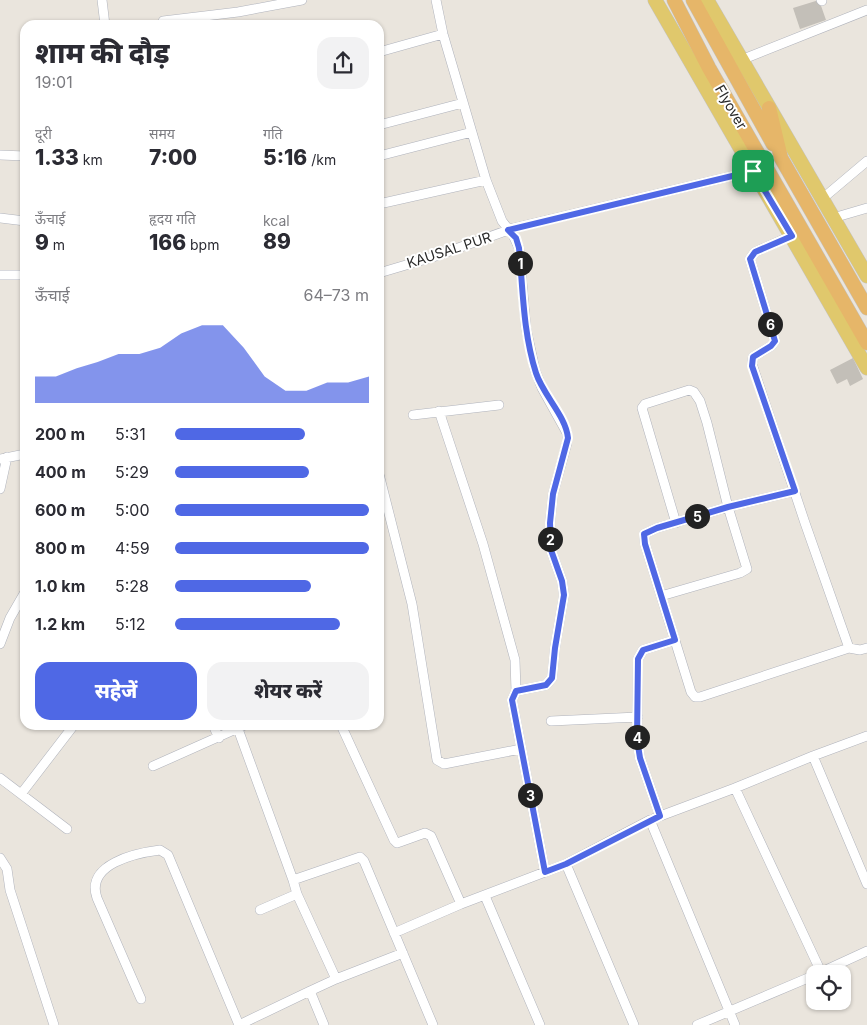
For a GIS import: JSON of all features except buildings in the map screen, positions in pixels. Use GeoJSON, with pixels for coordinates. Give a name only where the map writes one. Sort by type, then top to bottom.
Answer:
{"type":"FeatureCollection","features":[{"type":"Feature","properties":{"kind":"highway","name":"Flyover"},"geometry":{"type":"LineString","coordinates":[[674,0],[709,68],[867,343]]}},
{"type":"Feature","properties":{"kind":"highway","name":"Flyover"},"geometry":{"type":"LineString","coordinates":[[693,0],[867,308]]}},
{"type":"Feature","properties":{"kind":"highway"},"geometry":{"type":"LineString","coordinates":[[769,108],[781,158]]}},
{"type":"Feature","properties":{"kind":"main road"},"geometry":{"type":"LineString","coordinates":[[655,0],[867,368]]}},
{"type":"Feature","properties":{"kind":"main road"},"geometry":{"type":"LineString","coordinates":[[707,0],[867,276]]}},
{"type":"Feature","properties":{"kind":"street"},"geometry":{"type":"LineString","coordinates":[[102,0],[104,20]]}},
{"type":"Feature","properties":{"kind":"street"},"geometry":{"type":"LineString","coordinates":[[171,20],[238,12],[302,0]]}},
{"type":"Feature","properties":{"kind":"street"},"geometry":{"type":"LineString","coordinates":[[436,0],[443,34],[486,180],[502,221],[516,238],[519,248],[525,319],[535,370],[542,388],[566,429],[568,438],[553,494],[550,523],[551,550],[562,581],[564,595],[552,678],[546,685],[516,691]]}},
{"type":"Feature","properties":{"kind":"street"},"geometry":{"type":"LineString","coordinates":[[741,60],[867,10]]}},
{"type":"Feature","properties":{"kind":"street"},"geometry":{"type":"LineString","coordinates":[[384,51],[443,34]]}},
{"type":"Feature","properties":{"kind":"street"},"geometry":{"type":"LineString","coordinates":[[384,123],[463,103]]}},
{"type":"Feature","properties":{"kind":"street"},"geometry":{"type":"LineString","coordinates":[[384,155],[472,132]]}},
{"type":"Feature","properties":{"kind":"street"},"geometry":{"type":"LineString","coordinates":[[0,156],[20,156]]}},
{"type":"Feature","properties":{"kind":"street"},"geometry":{"type":"LineString","coordinates":[[822,199],[867,161]]}},
{"type":"Feature","properties":{"kind":"street","name":"KAUSAL PUR"},"geometry":{"type":"LineString","coordinates":[[384,272],[433,257],[508,230],[753,171]]}},
{"type":"Feature","properties":{"kind":"street"},"geometry":{"type":"LineString","coordinates":[[384,203],[486,180]]}},
{"type":"Feature","properties":{"kind":"street"},"geometry":{"type":"LineString","coordinates":[[832,218],[867,208]]}},
{"type":"Feature","properties":{"kind":"street"},"geometry":{"type":"LineString","coordinates":[[0,218],[20,220]]}},
{"type":"Feature","properties":{"kind":"street"},"geometry":{"type":"LineString","coordinates":[[792,236],[755,252],[750,259],[775,341],[771,346],[753,357],[752,366],[849,648]]}},
{"type":"Feature","properties":{"kind":"street"},"geometry":{"type":"LineString","coordinates":[[0,275],[20,275]]}},
{"type":"Feature","properties":{"kind":"street"},"geometry":{"type":"LineString","coordinates":[[660,596],[740,573],[747,569],[728,507],[702,408],[694,392],[686,390],[645,404],[642,408],[676,523]]}},
{"type":"Feature","properties":{"kind":"street"},"geometry":{"type":"LineString","coordinates":[[413,415],[499,405]]}},
{"type":"Feature","properties":{"kind":"street"},"geometry":{"type":"LineString","coordinates":[[439,411],[483,544],[516,667],[516,691],[512,700],[545,872]]}},
{"type":"Feature","properties":{"kind":"street"},"geometry":{"type":"LineString","coordinates":[[0,489],[3,458],[20,455]]}},
{"type":"Feature","properties":{"kind":"street"},"geometry":{"type":"LineString","coordinates":[[795,491],[728,507],[646,533],[644,537],[660,596],[691,692],[695,697],[849,648],[860,650],[867,648]]}},
{"type":"Feature","properties":{"kind":"street"},"geometry":{"type":"LineString","coordinates":[[384,494],[412,604],[437,760],[444,764],[521,749]]}},
{"type":"Feature","properties":{"kind":"street"},"geometry":{"type":"LineString","coordinates":[[0,644],[10,618],[20,601]]}},
{"type":"Feature","properties":{"kind":"street"},"geometry":{"type":"LineString","coordinates":[[660,816],[640,758],[637,739],[640,653],[643,650],[675,640]]}},
{"type":"Feature","properties":{"kind":"street"},"geometry":{"type":"LineString","coordinates":[[551,721],[638,717]]}},
{"type":"Feature","properties":{"kind":"street"},"geometry":{"type":"LineString","coordinates":[[21,794],[70,730]]}},
{"type":"Feature","properties":{"kind":"street"},"geometry":{"type":"LineString","coordinates":[[215,730],[219,738]]}},
{"type":"Feature","properties":{"kind":"street"},"geometry":{"type":"LineString","coordinates":[[153,766],[236,730]]}},
{"type":"Feature","properties":{"kind":"street"},"geometry":{"type":"LineString","coordinates":[[243,730],[297,894],[336,979]]}},
{"type":"Feature","properties":{"kind":"street"},"geometry":{"type":"LineString","coordinates":[[343,730],[394,840],[400,842],[425,833],[431,836],[461,904]]}},
{"type":"Feature","properties":{"kind":"street"},"geometry":{"type":"LineString","coordinates":[[394,933],[461,904],[566,864],[650,820],[867,736]]}},
{"type":"Feature","properties":{"kind":"street"},"geometry":{"type":"LineString","coordinates":[[813,756],[867,884]]}},
{"type":"Feature","properties":{"kind":"street"},"geometry":{"type":"LineString","coordinates":[[0,778],[67,829]]}},
{"type":"Feature","properties":{"kind":"street"},"geometry":{"type":"LineString","coordinates":[[735,788],[814,965]]}},
{"type":"Feature","properties":{"kind":"street"},"geometry":{"type":"LineString","coordinates":[[650,820],[735,1025]]}},
{"type":"Feature","properties":{"kind":"street"},"geometry":{"type":"LineString","coordinates":[[141,1000],[94,887],[102,872],[108,867],[140,854],[160,850],[165,851],[168,855],[239,1025],[336,979],[403,953]]}},
{"type":"Feature","properties":{"kind":"street"},"geometry":{"type":"LineString","coordinates":[[293,880],[360,857],[364,861],[433,1025]]}},
{"type":"Feature","properties":{"kind":"street"},"geometry":{"type":"LineString","coordinates":[[0,858],[7,869],[10,890],[54,1025]]}},
{"type":"Feature","properties":{"kind":"street"},"geometry":{"type":"LineString","coordinates":[[566,864],[634,1025]]}},
{"type":"Feature","properties":{"kind":"street"},"geometry":{"type":"LineString","coordinates":[[260,910],[297,894]]}},
{"type":"Feature","properties":{"kind":"street"},"geometry":{"type":"LineString","coordinates":[[485,896],[540,1025]]}},
{"type":"Feature","properties":{"kind":"street"},"geometry":{"type":"LineString","coordinates":[[837,965],[867,951]]}},
{"type":"Feature","properties":{"kind":"street"},"geometry":{"type":"LineString","coordinates":[[697,1025],[806,979]]}},
{"type":"Feature","properties":{"kind":"street"},"geometry":{"type":"LineString","coordinates":[[310,991],[324,1025]]}},
{"type":"Feature","properties":{"kind":"route"},"geometry":{"type":"LineString","coordinates":[[753,171],[792,236],[755,252],[750,262],[775,339],[774,344],[753,357],[752,366],[795,491],[728,507],[657,528],[644,534],[645,544],[660,596],[675,640],[643,650],[638,659],[637,739],[640,758],[660,816],[566,864],[545,872],[512,698],[516,691],[546,685],[551,682],[552,678],[564,595],[560,573],[551,550],[551,506],[568,443],[568,433],[542,388],[535,370],[526,328],[519,268],[519,248],[516,238],[508,230],[753,171]]}}]}
